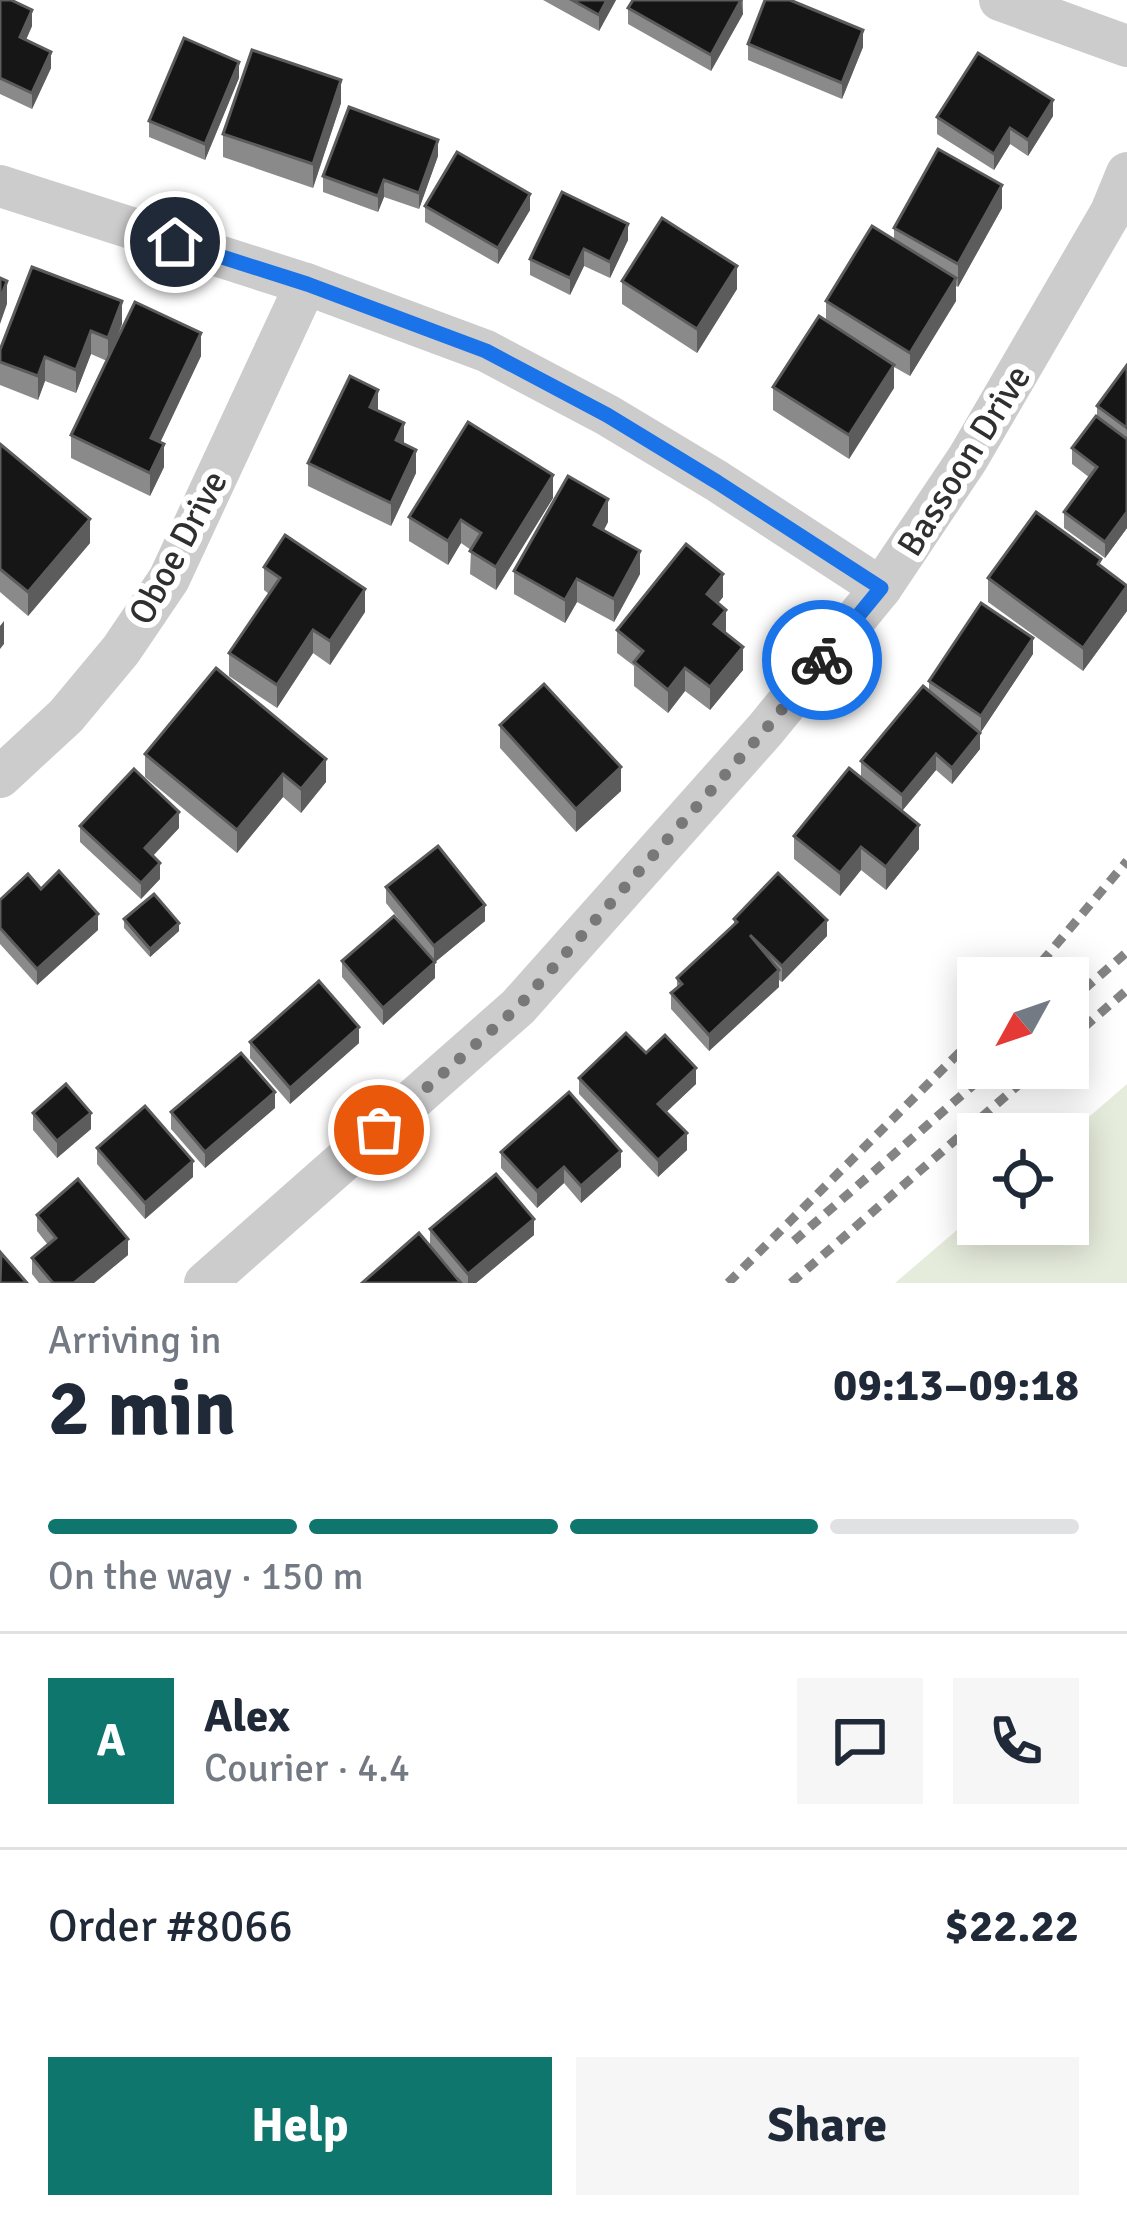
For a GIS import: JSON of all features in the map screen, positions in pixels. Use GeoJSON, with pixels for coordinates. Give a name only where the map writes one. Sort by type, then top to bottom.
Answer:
{"type":"FeatureCollection","features":[{"type":"Feature","properties":{"kind":"street"},"geometry":{"type":"LineString","coordinates":[[1000,0],[1127,46]]}},
{"type":"Feature","properties":{"kind":"street","name":"Bassoon Drive"},"geometry":{"type":"LineString","coordinates":[[205,1283],[518,1007],[765,730],[881,588],[968,458],[1111,212],[1127,173]]}},
{"type":"Feature","properties":{"kind":"street"},"geometry":{"type":"LineString","coordinates":[[0,186],[307,284],[486,351],[607,415],[881,588]]}},
{"type":"Feature","properties":{"kind":"street","name":"Oboe Drive"},"geometry":{"type":"LineString","coordinates":[[0,777],[66,716],[121,650],[169,579],[307,284]]}},
{"type":"Feature","properties":{"kind":"green space"},"geometry":{"type":"Polygon","coordinates":[[[1127,1084],[1127,1283],[895,1283],[957,1230],[957,1245],[1089,1245],[1089,1117],[1127,1084]]]}},
{"type":"Feature","properties":{"kind":"building"},"geometry":{"type":"Polygon","coordinates":[[[0,0],[32,10],[20,37],[51,52],[32,93],[0,78],[0,0]]]}},
{"type":"Feature","properties":{"kind":"building"},"geometry":{"type":"Polygon","coordinates":[[[572,0],[607,0],[599,15],[572,0]]]}},
{"type":"Feature","properties":{"kind":"building"},"geometry":{"type":"Polygon","coordinates":[[[633,0],[741,0],[711,55],[628,8],[633,0]]]}},
{"type":"Feature","properties":{"kind":"building"},"geometry":{"type":"Polygon","coordinates":[[[765,0],[790,0],[863,30],[842,83],[748,44],[765,0]]]}},
{"type":"Feature","properties":{"kind":"building"},"geometry":{"type":"Polygon","coordinates":[[[184,38],[239,62],[205,144],[149,121],[184,38]]]}},
{"type":"Feature","properties":{"kind":"building"},"geometry":{"type":"Polygon","coordinates":[[[252,50],[341,80],[313,164],[223,134],[252,50]]]}},
{"type":"Feature","properties":{"kind":"building"},"geometry":{"type":"Polygon","coordinates":[[[978,53],[1053,100],[1028,140],[1010,128],[994,154],[937,117],[978,53]]]}},
{"type":"Feature","properties":{"kind":"building"},"geometry":{"type":"Polygon","coordinates":[[[349,107],[438,140],[419,193],[384,180],[378,196],[323,176],[349,107]]]}},
{"type":"Feature","properties":{"kind":"building"},"geometry":{"type":"Polygon","coordinates":[[[938,149],[1002,185],[958,264],[894,228],[938,149]]]}},
{"type":"Feature","properties":{"kind":"building"},"geometry":{"type":"Polygon","coordinates":[[[457,152],[530,194],[498,248],[425,206],[457,152]]]}},
{"type":"Feature","properties":{"kind":"building"},"geometry":{"type":"Polygon","coordinates":[[[562,192],[628,224],[610,262],[584,249],[570,278],[530,259],[562,192]]]}},
{"type":"Feature","properties":{"kind":"building"},"geometry":{"type":"Polygon","coordinates":[[[662,218],[737,266],[697,329],[622,281],[662,218]]]}},
{"type":"Feature","properties":{"kind":"building"},"geometry":{"type":"Polygon","coordinates":[[[872,226],[956,278],[910,353],[826,301],[872,226]]]}},
{"type":"Feature","properties":{"kind":"building"},"geometry":{"type":"Polygon","coordinates":[[[32,267],[122,301],[108,338],[91,331],[76,370],[45,357],[38,376],[0,362],[0,350],[32,267]]]}},
{"type":"Feature","properties":{"kind":"building"},"geometry":{"type":"Polygon","coordinates":[[[135,302],[201,333],[151,438],[164,444],[150,473],[71,435],[135,302]]]}},
{"type":"Feature","properties":{"kind":"building"},"geometry":{"type":"Polygon","coordinates":[[[819,316],[894,365],[849,435],[773,387],[819,316]]]}},
{"type":"Feature","properties":{"kind":"building"},"geometry":{"type":"Polygon","coordinates":[[[1127,365],[1127,428],[1097,406],[1127,365]]]}},
{"type":"Feature","properties":{"kind":"building"},"geometry":{"type":"Polygon","coordinates":[[[350,376],[378,390],[370,407],[404,423],[396,440],[416,450],[391,503],[308,463],[350,376]]]}},
{"type":"Feature","properties":{"kind":"building"},"geometry":{"type":"Polygon","coordinates":[[[1096,416],[1127,439],[1127,512],[1105,542],[1064,512],[1097,467],[1072,448],[1096,416]]]}},
{"type":"Feature","properties":{"kind":"building"},"geometry":{"type":"Polygon","coordinates":[[[468,422],[553,475],[496,567],[470,551],[481,533],[461,520],[448,541],[409,517],[468,422]]]}},
{"type":"Feature","properties":{"kind":"building"},"geometry":{"type":"Polygon","coordinates":[[[0,444],[90,519],[28,592],[0,569],[0,444]]]}},
{"type":"Feature","properties":{"kind":"building"},"geometry":{"type":"Polygon","coordinates":[[[568,476],[608,499],[594,525],[640,551],[614,599],[577,579],[565,600],[514,571],[568,476]]]}},
{"type":"Feature","properties":{"kind":"building"},"geometry":{"type":"Polygon","coordinates":[[[1036,512],[1101,559],[1098,564],[1127,586],[1083,648],[988,578],[1036,512]]]}},
{"type":"Feature","properties":{"kind":"building"},"geometry":{"type":"Polygon","coordinates":[[[285,535],[365,589],[330,641],[313,630],[277,685],[229,653],[280,578],[264,567],[285,535]]]}},
{"type":"Feature","properties":{"kind":"building"},"geometry":{"type":"Polygon","coordinates":[[[686,544],[723,574],[707,594],[726,610],[714,624],[743,647],[710,687],[685,668],[668,690],[634,662],[643,651],[617,630],[686,544]]]}},
{"type":"Feature","properties":{"kind":"building"},"geometry":{"type":"Polygon","coordinates":[[[981,603],[1033,638],[981,716],[929,681],[981,603]]]}},
{"type":"Feature","properties":{"kind":"building"},"geometry":{"type":"Polygon","coordinates":[[[216,668],[326,759],[301,789],[283,774],[237,830],[145,754],[216,668]]]}},
{"type":"Feature","properties":{"kind":"building"},"geometry":{"type":"Polygon","coordinates":[[[544,684],[621,767],[576,809],[500,725],[544,684]]]}},
{"type":"Feature","properties":{"kind":"building"},"geometry":{"type":"Polygon","coordinates":[[[923,686],[980,733],[952,768],[936,754],[902,795],[861,761],[923,686]]]}},
{"type":"Feature","properties":{"kind":"building"},"geometry":{"type":"Polygon","coordinates":[[[849,768],[919,825],[886,867],[861,847],[840,873],[794,836],[849,768]]]}},
{"type":"Feature","properties":{"kind":"building"},"geometry":{"type":"Polygon","coordinates":[[[134,769],[179,812],[145,848],[160,863],[141,883],[80,826],[134,769]]]}},
{"type":"Feature","properties":{"kind":"building"},"geometry":{"type":"Polygon","coordinates":[[[438,846],[485,905],[434,946],[386,887],[438,846]]]}},
{"type":"Feature","properties":{"kind":"building"},"geometry":{"type":"Polygon","coordinates":[[[59,871],[98,914],[37,969],[0,928],[0,900],[28,874],[41,889],[59,871]]]}},
{"type":"Feature","properties":{"kind":"building"},"geometry":{"type":"Polygon","coordinates":[[[778,873],[827,920],[782,966],[750,935],[779,970],[709,1035],[671,993],[682,984],[677,978],[737,922],[734,919],[778,873]]]}},
{"type":"Feature","properties":{"kind":"building"},"geometry":{"type":"Polygon","coordinates":[[[154,894],[179,923],[150,949],[124,919],[154,894]]]}},
{"type":"Feature","properties":{"kind":"building"},"geometry":{"type":"Polygon","coordinates":[[[394,916],[435,962],[383,1008],[342,961],[394,916]]]}},
{"type":"Feature","properties":{"kind":"building"},"geometry":{"type":"Polygon","coordinates":[[[319,981],[359,1027],[290,1088],[250,1042],[319,981]]]}},
{"type":"Feature","properties":{"kind":"building"},"geometry":{"type":"Polygon","coordinates":[[[626,1033],[646,1053],[665,1035],[696,1068],[658,1104],[687,1133],[658,1160],[579,1078],[626,1033]]]}},
{"type":"Feature","properties":{"kind":"building"},"geometry":{"type":"Polygon","coordinates":[[[241,1053],[275,1092],[205,1152],[171,1112],[241,1053]]]}},
{"type":"Feature","properties":{"kind":"building"},"geometry":{"type":"Polygon","coordinates":[[[66,1084],[91,1113],[57,1141],[33,1113],[66,1084]]]}},
{"type":"Feature","properties":{"kind":"building"},"geometry":{"type":"Polygon","coordinates":[[[569,1092],[621,1151],[581,1186],[564,1167],[537,1191],[501,1152],[569,1092]]]}},
{"type":"Feature","properties":{"kind":"building"},"geometry":{"type":"Polygon","coordinates":[[[145,1106],[193,1161],[145,1203],[97,1148],[145,1106]]]}},
{"type":"Feature","properties":{"kind":"building"},"geometry":{"type":"Polygon","coordinates":[[[496,1174],[534,1219],[468,1274],[430,1229],[496,1174]]]}},
{"type":"Feature","properties":{"kind":"building"},"geometry":{"type":"Polygon","coordinates":[[[78,1179],[128,1239],[74,1283],[53,1283],[32,1258],[56,1238],[37,1215],[78,1179]]]}},
{"type":"Feature","properties":{"kind":"building"},"geometry":{"type":"Polygon","coordinates":[[[419,1233],[461,1283],[362,1283],[419,1233]]]}},
{"type":"Feature","properties":{"kind":"building"},"geometry":{"type":"Polygon","coordinates":[[[1,1253],[27,1283],[0,1283],[1,1253]]]}},
{"type":"Feature","properties":{"kind":"railway"},"geometry":{"type":"LineString","coordinates":[[1046,957],[1127,861]]}},
{"type":"Feature","properties":{"kind":"railway"},"geometry":{"type":"LineString","coordinates":[[1089,985],[1127,952]]}},
{"type":"Feature","properties":{"kind":"railway"},"geometry":{"type":"LineString","coordinates":[[1089,1023],[1127,990]]}},
{"type":"Feature","properties":{"kind":"railway"},"geometry":{"type":"LineString","coordinates":[[728,1283],[957,1055]]}},
{"type":"Feature","properties":{"kind":"railway"},"geometry":{"type":"LineString","coordinates":[[794,1241],[969,1089]]}},
{"type":"Feature","properties":{"kind":"railway"},"geometry":{"type":"LineString","coordinates":[[791,1283],[1014,1089]]}},
{"type":"Feature","properties":{"kind":"way so far"},"geometry":{"type":"LineString","coordinates":[[379,1130],[518,1007],[822,660]]}},
{"type":"Feature","properties":{"kind":"route"},"geometry":{"type":"LineString","coordinates":[[175,242],[307,284],[486,351],[607,415],[881,588],[822,660]]}}]}
